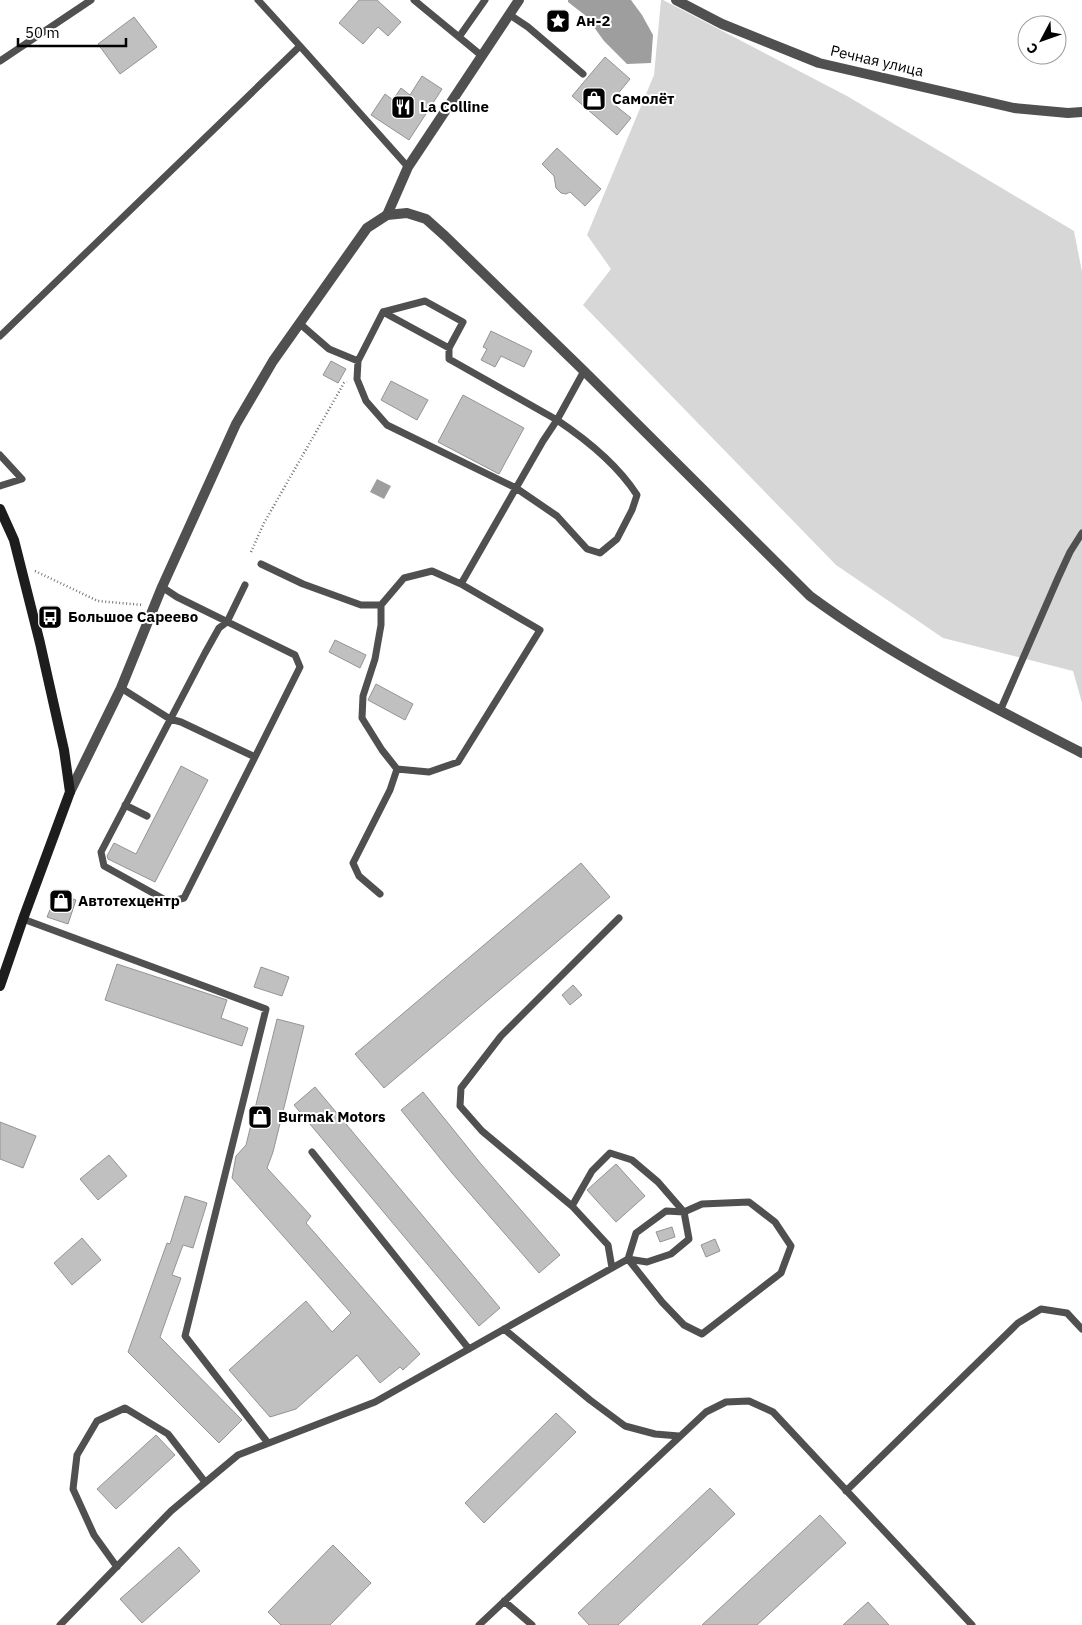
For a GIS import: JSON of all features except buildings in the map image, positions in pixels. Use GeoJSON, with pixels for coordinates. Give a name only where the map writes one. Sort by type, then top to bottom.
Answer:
{"type":"FeatureCollection","features":[{"type":"Feature","properties":{"kind":"main road"},"geometry":{"type":"LineString","coordinates":[[0,509],[14,540],[21,565],[64,750],[70,792],[0,986]]}},
{"type":"Feature","properties":{"kind":"street"},"geometry":{"type":"LineString","coordinates":[[387,215],[408,167],[519,0]]}},
{"type":"Feature","properties":{"kind":"street","name":"Речная улица"},"geometry":{"type":"LineString","coordinates":[[676,0],[722,24],[819,63],[1014,108],[1068,113],[1082,112]]}},
{"type":"Feature","properties":{"kind":"street"},"geometry":{"type":"LineString","coordinates":[[70,792],[121,688],[162,586],[236,424],[272,361],[367,228],[387,215],[407,213],[426,219],[584,371],[810,596],[842,620],[891,651],[1000,711],[1082,753]]}},
{"type":"Feature","properties":{"kind":"lane"},"geometry":{"type":"LineString","coordinates":[[0,61],[91,0]]}},
{"type":"Feature","properties":{"kind":"lane"},"geometry":{"type":"LineString","coordinates":[[258,0],[408,167]]}},
{"type":"Feature","properties":{"kind":"lane"},"geometry":{"type":"LineString","coordinates":[[414,0],[482,56]]}},
{"type":"Feature","properties":{"kind":"lane"},"geometry":{"type":"LineString","coordinates":[[459,37],[486,0]]}},
{"type":"Feature","properties":{"kind":"lane"},"geometry":{"type":"LineString","coordinates":[[510,14],[583,74]]}},
{"type":"Feature","properties":{"kind":"lane"},"geometry":{"type":"LineString","coordinates":[[0,336],[300,46]]}},
{"type":"Feature","properties":{"kind":"lane"},"geometry":{"type":"LineString","coordinates":[[425,301],[463,322],[449,348],[449,359],[557,420],[574,432],[625,477],[637,495],[632,510],[616,539],[600,553],[587,550],[557,516],[516,488],[387,425],[366,401],[357,379],[358,361],[384,312],[425,301]]}},
{"type":"Feature","properties":{"kind":"lane"},"geometry":{"type":"LineString","coordinates":[[384,312],[449,348]]}},
{"type":"Feature","properties":{"kind":"lane"},"geometry":{"type":"LineString","coordinates":[[299,323],[329,350],[358,361]]}},
{"type":"Feature","properties":{"kind":"lane"},"geometry":{"type":"LineString","coordinates":[[460,584],[584,371]]}},
{"type":"Feature","properties":{"kind":"lane"},"geometry":{"type":"LineString","coordinates":[[0,455],[22,479],[0,486]]}},
{"type":"Feature","properties":{"kind":"lane"},"geometry":{"type":"LineString","coordinates":[[1000,711],[1058,578],[1070,552],[1082,533]]}},
{"type":"Feature","properties":{"kind":"lane"},"geometry":{"type":"LineString","coordinates":[[261,564],[304,584],[361,605],[382,605]]}},
{"type":"Feature","properties":{"kind":"lane"},"geometry":{"type":"LineString","coordinates":[[432,571],[460,584],[540,630],[458,762],[429,772],[396,768],[362,718],[363,696],[377,651],[382,605],[404,578],[432,571]]}},
{"type":"Feature","properties":{"kind":"lane"},"geometry":{"type":"LineString","coordinates":[[162,586],[177,597],[227,622],[295,655],[300,667],[184,898],[169,902],[104,866],[101,852],[219,628],[227,622],[245,585]]}},
{"type":"Feature","properties":{"kind":"lane"},"geometry":{"type":"LineString","coordinates":[[121,688],[170,719],[181,722],[255,757]]}},
{"type":"Feature","properties":{"kind":"lane"},"geometry":{"type":"LineString","coordinates":[[380,894],[359,876],[353,863],[390,790],[396,768]]}},
{"type":"Feature","properties":{"kind":"lane"},"geometry":{"type":"LineString","coordinates":[[125,806],[147,816]]}},
{"type":"Feature","properties":{"kind":"lane"},"geometry":{"type":"LineString","coordinates":[[612,1268],[608,1245],[572,1206],[482,1131],[460,1106],[461,1088],[501,1036],[619,918]]}},
{"type":"Feature","properties":{"kind":"lane"},"geometry":{"type":"LineString","coordinates":[[23,919],[266,1009],[185,1336],[268,1443]]}},
{"type":"Feature","properties":{"kind":"lane"},"geometry":{"type":"LineString","coordinates":[[312,1152],[469,1349]]}},
{"type":"Feature","properties":{"kind":"lane"},"geometry":{"type":"LineString","coordinates":[[60,1625],[171,1511],[238,1455],[375,1402],[628,1259],[647,1262],[671,1254],[689,1239],[684,1212],[658,1182],[632,1160],[610,1154],[592,1171],[572,1206]]}},
{"type":"Feature","properties":{"kind":"lane"},"geometry":{"type":"LineString","coordinates":[[749,1202],[775,1222],[791,1246],[781,1273],[702,1334],[684,1325],[662,1302],[628,1259],[636,1233],[666,1210],[684,1212],[702,1204],[749,1202]]}},
{"type":"Feature","properties":{"kind":"lane"},"geometry":{"type":"LineString","coordinates":[[846,1491],[1018,1323],[1041,1309],[1067,1313],[1082,1329]]}},
{"type":"Feature","properties":{"kind":"lane"},"geometry":{"type":"LineString","coordinates":[[504,1329],[590,1400],[625,1426],[655,1434],[679,1436]]}},
{"type":"Feature","properties":{"kind":"lane"},"geometry":{"type":"LineString","coordinates":[[479,1625],[706,1412],[726,1402],[749,1401],[773,1412],[972,1625]]}},
{"type":"Feature","properties":{"kind":"lane"},"geometry":{"type":"LineString","coordinates":[[117,1567],[94,1534],[73,1489],[77,1455],[97,1421],[125,1408],[168,1434],[206,1482]]}},
{"type":"Feature","properties":{"kind":"lane"},"geometry":{"type":"LineString","coordinates":[[504,1601],[532,1625]]}},
{"type":"Feature","properties":{"kind":"path"},"geometry":{"type":"LineString","coordinates":[[251,552],[264,523],[344,383],[357,379]]}},
{"type":"Feature","properties":{"kind":"path"},"geometry":{"type":"LineString","coordinates":[[21,565],[98,601],[154,606]]}},
{"type":"Feature","properties":{"kind":"shaded area"},"geometry":{"type":"Polygon","coordinates":[[[568,0],[631,0],[653,35],[651,63],[627,64],[604,41],[586,16],[568,0]]]}},
{"type":"Feature","properties":{"kind":"shaded area"},"geometry":{"type":"Polygon","coordinates":[[[661,0],[847,96],[1074,231],[1082,272],[1082,703],[1073,671],[943,638],[836,565],[583,305],[611,269],[587,235],[654,75],[661,0]]]}},
{"type":"Feature","properties":{"kind":"shaded area"},"geometry":{"type":"Polygon","coordinates":[[[377,479],[391,486],[384,499],[370,492],[377,479]]]}},
{"type":"Feature","properties":{"kind":"place","name":"Ан-2"},"geometry":{"type":"Point","coordinates":[558,21]}},
{"type":"Feature","properties":{"kind":"place","name":"Самолёт"},"geometry":{"type":"Point","coordinates":[594,99]}},
{"type":"Feature","properties":{"kind":"place","name":"La Colline"},"geometry":{"type":"Point","coordinates":[403,107]}},
{"type":"Feature","properties":{"kind":"place","name":"Большое Сареево"},"geometry":{"type":"Point","coordinates":[50,617]}},
{"type":"Feature","properties":{"kind":"place","name":"Автотехцентр"},"geometry":{"type":"Point","coordinates":[61,901]}},
{"type":"Feature","properties":{"kind":"place","name":"Burmak Motors"},"geometry":{"type":"Point","coordinates":[260,1117]}}]}
